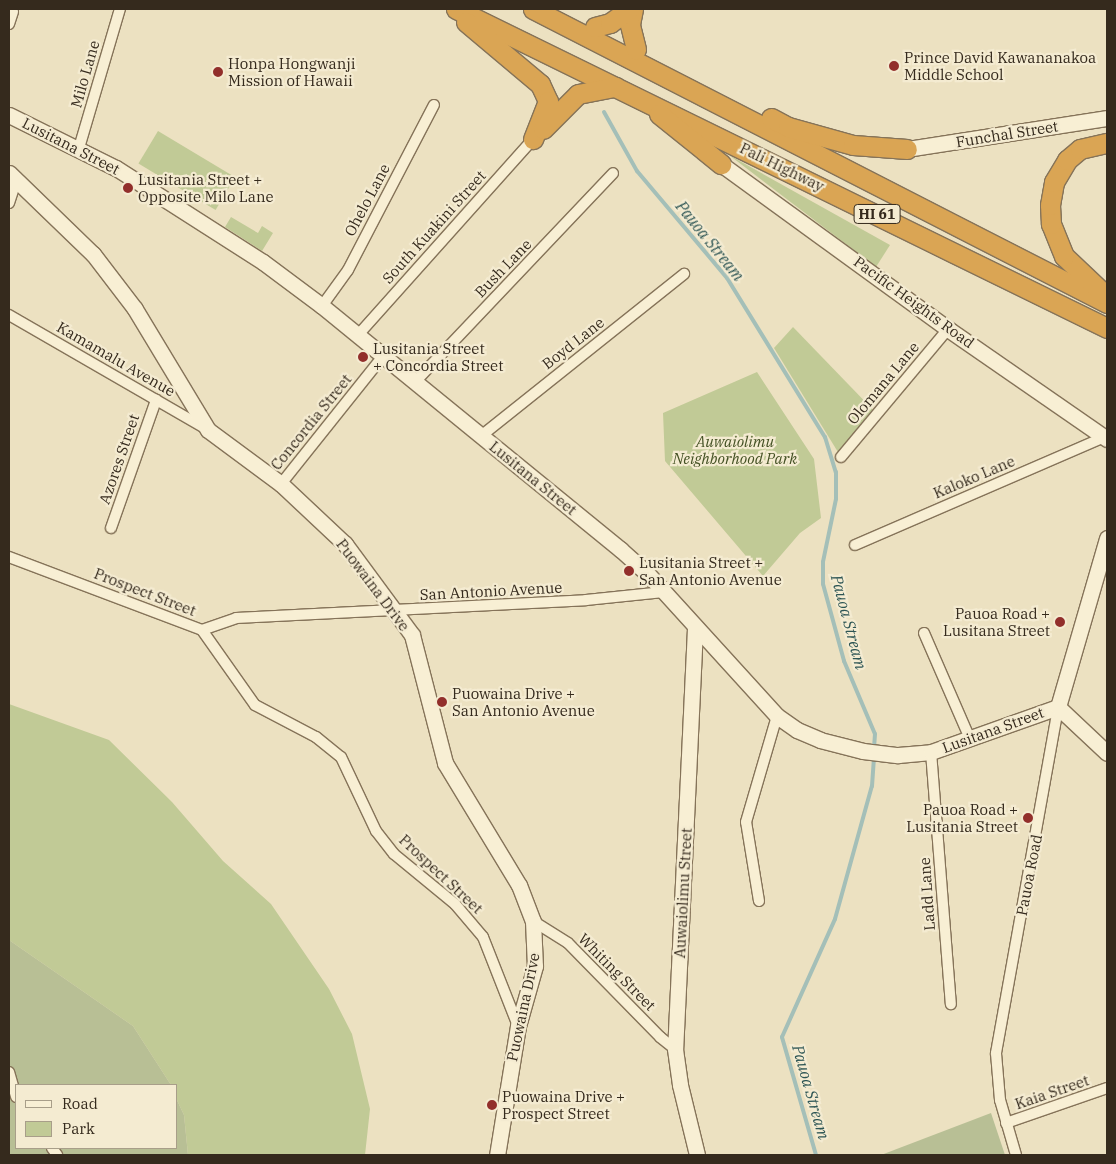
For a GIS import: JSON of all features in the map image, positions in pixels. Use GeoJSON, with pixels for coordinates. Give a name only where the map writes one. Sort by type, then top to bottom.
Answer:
{"type":"FeatureCollection","features":[{"type":"Feature","properties":{"kind":"highway"},"geometry":{"type":"LineString","coordinates":[[448,9],[540,84],[548,102],[533,138]]}},
{"type":"Feature","properties":{"kind":"highway","name":"Pali Highway"},"geometry":{"type":"LineString","coordinates":[[456,9],[1107,328]]}},
{"type":"Feature","properties":{"kind":"highway","name":"Pali Highway"},"geometry":{"type":"LineString","coordinates":[[533,9],[1107,303]]}},
{"type":"Feature","properties":{"kind":"highway"},"geometry":{"type":"LineString","coordinates":[[557,9],[788,126],[854,145],[907,150]]}},
{"type":"Feature","properties":{"kind":"highway"},"geometry":{"type":"LineString","coordinates":[[595,27],[613,22],[631,9]]}},
{"type":"Feature","properties":{"kind":"highway"},"geometry":{"type":"LineString","coordinates":[[631,9],[630,25],[636,49]]}},
{"type":"Feature","properties":{"kind":"highway"},"geometry":{"type":"LineString","coordinates":[[533,138],[578,94],[615,87]]}},
{"type":"Feature","properties":{"kind":"highway"},"geometry":{"type":"LineString","coordinates":[[645,101],[677,131],[721,164]]}},
{"type":"Feature","properties":{"kind":"highway"},"geometry":{"type":"LineString","coordinates":[[1107,143],[1092,145],[1073,154],[1054,182],[1050,205],[1051,224],[1064,256],[1107,296]]}},
{"type":"Feature","properties":{"kind":"main road","name":"Lusitana Street"},"geometry":{"type":"LineString","coordinates":[[9,115],[79,148],[214,229],[322,306],[414,383],[620,549],[664,592],[777,716],[820,740],[863,751],[898,755],[931,752],[1058,707]]}},
{"type":"Feature","properties":{"kind":"main road","name":"Funchal Street"},"geometry":{"type":"LineString","coordinates":[[907,150],[1107,118]]}},
{"type":"Feature","properties":{"kind":"main road","name":"Pacific Heights Road"},"geometry":{"type":"LineString","coordinates":[[721,164],[948,329],[1106,438]]}},
{"type":"Feature","properties":{"kind":"main road","name":"Puowaina Drive"},"geometry":{"type":"LineString","coordinates":[[13,177],[93,254],[135,309],[208,430],[281,484],[344,544],[396,611],[412,635],[445,763],[519,885],[533,921],[535,966],[518,1026],[497,1155]]}},
{"type":"Feature","properties":{"kind":"main road","name":"Pauoa Road"},"geometry":{"type":"LineString","coordinates":[[1058,707],[1107,538]]}},
{"type":"Feature","properties":{"kind":"main road","name":"Auwaiolimu Street"},"geometry":{"type":"LineString","coordinates":[[695,628],[676,1049],[680,1084],[697,1155]]}},
{"type":"Feature","properties":{"kind":"main road"},"geometry":{"type":"LineString","coordinates":[[1058,707],[1107,753]]}},
{"type":"Feature","properties":{"kind":"street","name":"Milo Lane"},"geometry":{"type":"LineString","coordinates":[[79,148],[120,9]]}},
{"type":"Feature","properties":{"kind":"street"},"geometry":{"type":"LineString","coordinates":[[9,24],[13,12]]}},
{"type":"Feature","properties":{"kind":"street","name":"Ohelo Lane"},"geometry":{"type":"LineString","coordinates":[[322,306],[348,270],[434,105]]}},
{"type":"Feature","properties":{"kind":"street","name":"South Kuakini Street"},"geometry":{"type":"LineString","coordinates":[[358,335],[533,138]]}},
{"type":"Feature","properties":{"kind":"street","name":"Bush Lane"},"geometry":{"type":"LineString","coordinates":[[414,383],[613,173]]}},
{"type":"Feature","properties":{"kind":"street"},"geometry":{"type":"LineString","coordinates":[[9,203],[13,177]]}},
{"type":"Feature","properties":{"kind":"street","name":"Boyd Lane"},"geometry":{"type":"LineString","coordinates":[[481,436],[684,274]]}},
{"type":"Feature","properties":{"kind":"street","name":"Kamamalu Avenue"},"geometry":{"type":"LineString","coordinates":[[9,315],[208,430]]}},
{"type":"Feature","properties":{"kind":"street","name":"Olomana Lane"},"geometry":{"type":"LineString","coordinates":[[840,457],[948,329]]}},
{"type":"Feature","properties":{"kind":"street","name":"Concordia Street"},"geometry":{"type":"LineString","coordinates":[[281,484],[384,356]]}},
{"type":"Feature","properties":{"kind":"street","name":"Azores Street"},"geometry":{"type":"LineString","coordinates":[[110,528],[156,400]]}},
{"type":"Feature","properties":{"kind":"street","name":"Kaloko Lane"},"geometry":{"type":"LineString","coordinates":[[855,544],[1106,438]]}},
{"type":"Feature","properties":{"kind":"street","name":"Prospect Street"},"geometry":{"type":"LineString","coordinates":[[9,557],[202,630],[255,705],[316,737],[341,757],[376,832],[394,854],[455,904],[483,937],[518,1026]]}},
{"type":"Feature","properties":{"kind":"street","name":"San Antonio Avenue"},"geometry":{"type":"LineString","coordinates":[[202,630],[236,618],[586,600],[664,592]]}},
{"type":"Feature","properties":{"kind":"street"},"geometry":{"type":"LineString","coordinates":[[924,633],[970,739]]}},
{"type":"Feature","properties":{"kind":"street","name":"Pauoa Road"},"geometry":{"type":"LineString","coordinates":[[1016,1155],[1006,1123],[997,1069],[999,1027],[1058,707]]}},
{"type":"Feature","properties":{"kind":"street"},"geometry":{"type":"LineString","coordinates":[[759,901],[746,822],[777,716]]}},
{"type":"Feature","properties":{"kind":"street","name":"Ladd Lane"},"geometry":{"type":"LineString","coordinates":[[931,752],[950,1004]]}},
{"type":"Feature","properties":{"kind":"street","name":"Whiting Street"},"geometry":{"type":"LineString","coordinates":[[533,921],[568,943],[660,1037],[676,1049]]}},
{"type":"Feature","properties":{"kind":"street"},"geometry":{"type":"LineString","coordinates":[[9,1072],[15,1093]]}},
{"type":"Feature","properties":{"kind":"street","name":"Kaia Street"},"geometry":{"type":"LineString","coordinates":[[1006,1123],[1107,1088]]}},
{"type":"Feature","properties":{"kind":"green space"},"geometry":{"type":"Polygon","coordinates":[[[158,131],[235,177],[216,210],[138,164],[158,131]]]}},
{"type":"Feature","properties":{"kind":"green space"},"geometry":{"type":"Polygon","coordinates":[[[729,155],[890,245],[876,267],[729,155]]]}},
{"type":"Feature","properties":{"kind":"green space"},"geometry":{"type":"Polygon","coordinates":[[[231,217],[258,233],[262,226],[273,233],[262,251],[225,227],[231,217]]]}},
{"type":"Feature","properties":{"kind":"green space","name":"Auwaiolimu Neighborhood Park"},"geometry":{"type":"Polygon","coordinates":[[[793,327],[877,414],[841,457],[774,348],[793,327]]]}},
{"type":"Feature","properties":{"kind":"green space","name":"Auwaiolimu Neighborhood Park"},"geometry":{"type":"Polygon","coordinates":[[[757,372],[814,459],[821,518],[800,533],[763,576],[665,461],[663,413],[757,372]]]}},
{"type":"Feature","properties":{"kind":"green space"},"geometry":{"type":"Polygon","coordinates":[[[9,704],[109,740],[172,802],[223,861],[271,904],[329,989],[352,1034],[370,1109],[365,1155],[188,1155],[184,1115],[178,1102],[178,1084],[170,1084],[133,1026],[9,940],[9,704]]]}},
{"type":"Feature","properties":{"kind":"green space"},"geometry":{"type":"Polygon","coordinates":[[[9,940],[133,1026],[170,1084],[15,1084],[15,1149],[178,1149],[178,1102],[184,1115],[188,1155],[9,1155],[9,940]]]}},
{"type":"Feature","properties":{"kind":"green space"},"geometry":{"type":"Polygon","coordinates":[[[991,1113],[1005,1155],[881,1155],[991,1113]]]}},
{"type":"Feature","properties":{"kind":"waterway","name":"Pauoa Stream"},"geometry":{"type":"LineString","coordinates":[[604,112],[637,171],[727,278],[825,437],[836,472],[836,499],[823,562],[823,584],[844,661],[875,734],[874,749]]}},
{"type":"Feature","properties":{"kind":"waterway","name":"Pauoa Stream"},"geometry":{"type":"LineString","coordinates":[[816,1155],[782,1037],[835,919],[872,786],[874,756]]}},
{"type":"Feature","properties":{"kind":"place","name":"Prince David Kawananakoa Middle School"},"geometry":{"type":"Point","coordinates":[894,66]}},
{"type":"Feature","properties":{"kind":"place","name":"Honpa Hongwanji Mission of Hawaii"},"geometry":{"type":"Point","coordinates":[218,72]}},
{"type":"Feature","properties":{"kind":"place","name":"Lusitania Street + Opposite Milo Lane"},"geometry":{"type":"Point","coordinates":[128,188]}},
{"type":"Feature","properties":{"kind":"place","name":"Lusitania Street + Concordia Street"},"geometry":{"type":"Point","coordinates":[363,357]}},
{"type":"Feature","properties":{"kind":"place","name":"Lusitania Street + San Antonio Avenue"},"geometry":{"type":"Point","coordinates":[629,571]}},
{"type":"Feature","properties":{"kind":"place","name":"Pauoa Road + Lusitana Street"},"geometry":{"type":"Point","coordinates":[1060,622]}},
{"type":"Feature","properties":{"kind":"place","name":"Puowaina Drive + San Antonio Avenue"},"geometry":{"type":"Point","coordinates":[442,702]}},
{"type":"Feature","properties":{"kind":"place","name":"Pauoa Road + Lusitania Street"},"geometry":{"type":"Point","coordinates":[1028,818]}},
{"type":"Feature","properties":{"kind":"place","name":"Puowaina Drive + Prospect Street"},"geometry":{"type":"Point","coordinates":[492,1105]}}]}
